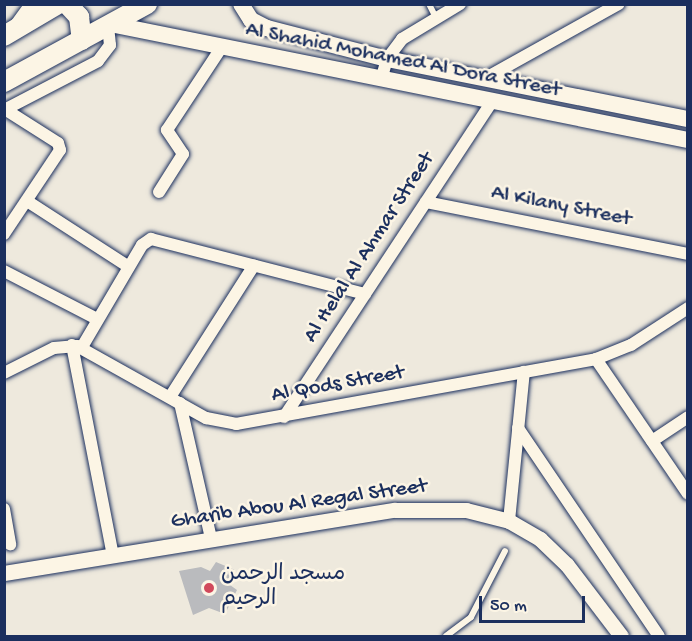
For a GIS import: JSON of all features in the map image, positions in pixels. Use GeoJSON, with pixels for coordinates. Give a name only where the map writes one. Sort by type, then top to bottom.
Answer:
{"type":"FeatureCollection","features":[{"type":"Feature","properties":{"kind":"main road"},"geometry":{"type":"LineString","coordinates":[[8,34],[58,4]]}},
{"type":"Feature","properties":{"kind":"main road"},"geometry":{"type":"LineString","coordinates":[[67,4],[79,17],[82,40]]}},
{"type":"Feature","properties":{"kind":"main road"},"geometry":{"type":"LineString","coordinates":[[4,82],[147,4]]}},
{"type":"Feature","properties":{"kind":"main road","name":"Al Shahid Mohamed Al Dora Street"},"geometry":{"type":"LineString","coordinates":[[241,4],[250,20],[267,28],[387,59],[687,119]]}},
{"type":"Feature","properties":{"kind":"main road","name":"Al Shahid Mohamed Al Dora Street"},"geometry":{"type":"LineString","coordinates":[[109,25],[687,140]]}},
{"type":"Feature","properties":{"kind":"street"},"geometry":{"type":"LineString","coordinates":[[8,34],[32,4]]}},
{"type":"Feature","properties":{"kind":"street"},"geometry":{"type":"LineString","coordinates":[[381,80],[387,59],[402,39],[460,4]]}},
{"type":"Feature","properties":{"kind":"street"},"geometry":{"type":"LineString","coordinates":[[484,79],[619,4]]}},
{"type":"Feature","properties":{"kind":"street"},"geometry":{"type":"LineString","coordinates":[[4,234],[60,148],[5,110],[98,61],[110,45],[109,25]]}},
{"type":"Feature","properties":{"kind":"street"},"geometry":{"type":"LineString","coordinates":[[159,192],[183,154],[167,130],[221,48]]}},
{"type":"Feature","properties":{"kind":"street","name":"Al Helal Al Ahmar Street"},"geometry":{"type":"LineString","coordinates":[[284,417],[492,102]]}},
{"type":"Feature","properties":{"kind":"street"},"geometry":{"type":"LineString","coordinates":[[27,201],[129,267]]}},
{"type":"Feature","properties":{"kind":"street","name":"Al Kilany Street"},"geometry":{"type":"LineString","coordinates":[[426,202],[687,254]]}},
{"type":"Feature","properties":{"kind":"street"},"geometry":{"type":"LineString","coordinates":[[4,373],[77,346],[97,319],[129,267],[151,239],[365,294]]}},
{"type":"Feature","properties":{"kind":"street"},"geometry":{"type":"LineString","coordinates":[[211,538],[175,400],[254,265]]}},
{"type":"Feature","properties":{"kind":"street"},"geometry":{"type":"LineString","coordinates":[[4,271],[97,319]]}},
{"type":"Feature","properties":{"kind":"street","name":"Al Qods Street"},"geometry":{"type":"LineString","coordinates":[[77,346],[221,423],[284,417],[596,359],[631,345],[687,308]]}},
{"type":"Feature","properties":{"kind":"street"},"geometry":{"type":"LineString","coordinates":[[77,346],[113,555]]}},
{"type":"Feature","properties":{"kind":"street"},"geometry":{"type":"LineString","coordinates":[[596,359],[687,494]]}},
{"type":"Feature","properties":{"kind":"street"},"geometry":{"type":"LineString","coordinates":[[509,521],[524,372]]}},
{"type":"Feature","properties":{"kind":"street"},"geometry":{"type":"LineString","coordinates":[[652,441],[687,417]]}},
{"type":"Feature","properties":{"kind":"street"},"geometry":{"type":"LineString","coordinates":[[518,428],[659,636]]}},
{"type":"Feature","properties":{"kind":"street"},"geometry":{"type":"LineString","coordinates":[[4,509],[10,543]]}},
{"type":"Feature","properties":{"kind":"street","name":"Gharib Abou Al Regal Street"},"geometry":{"type":"LineString","coordinates":[[4,573],[211,538],[419,509],[466,510],[509,521],[554,551],[621,636]]}},
{"type":"Feature","properties":{"kind":"lane"},"geometry":{"type":"LineString","coordinates":[[429,4],[437,18]]}},
{"type":"Feature","properties":{"kind":"lane"},"geometry":{"type":"LineString","coordinates":[[446,636],[471,617],[505,551]]}},
{"type":"Feature","properties":{"kind":"building","name":"مسجد الرحمن الرحيم"},"geometry":{"type":"Polygon","coordinates":[[[216,562],[235,570],[230,585],[237,590],[225,614],[209,608],[193,615],[179,571],[201,567],[210,571],[216,562]]]}},
{"type":"Feature","properties":{"kind":"place","name":"مسجد الرحمن الرحيم"},"geometry":{"type":"Point","coordinates":[209,588]}}]}
